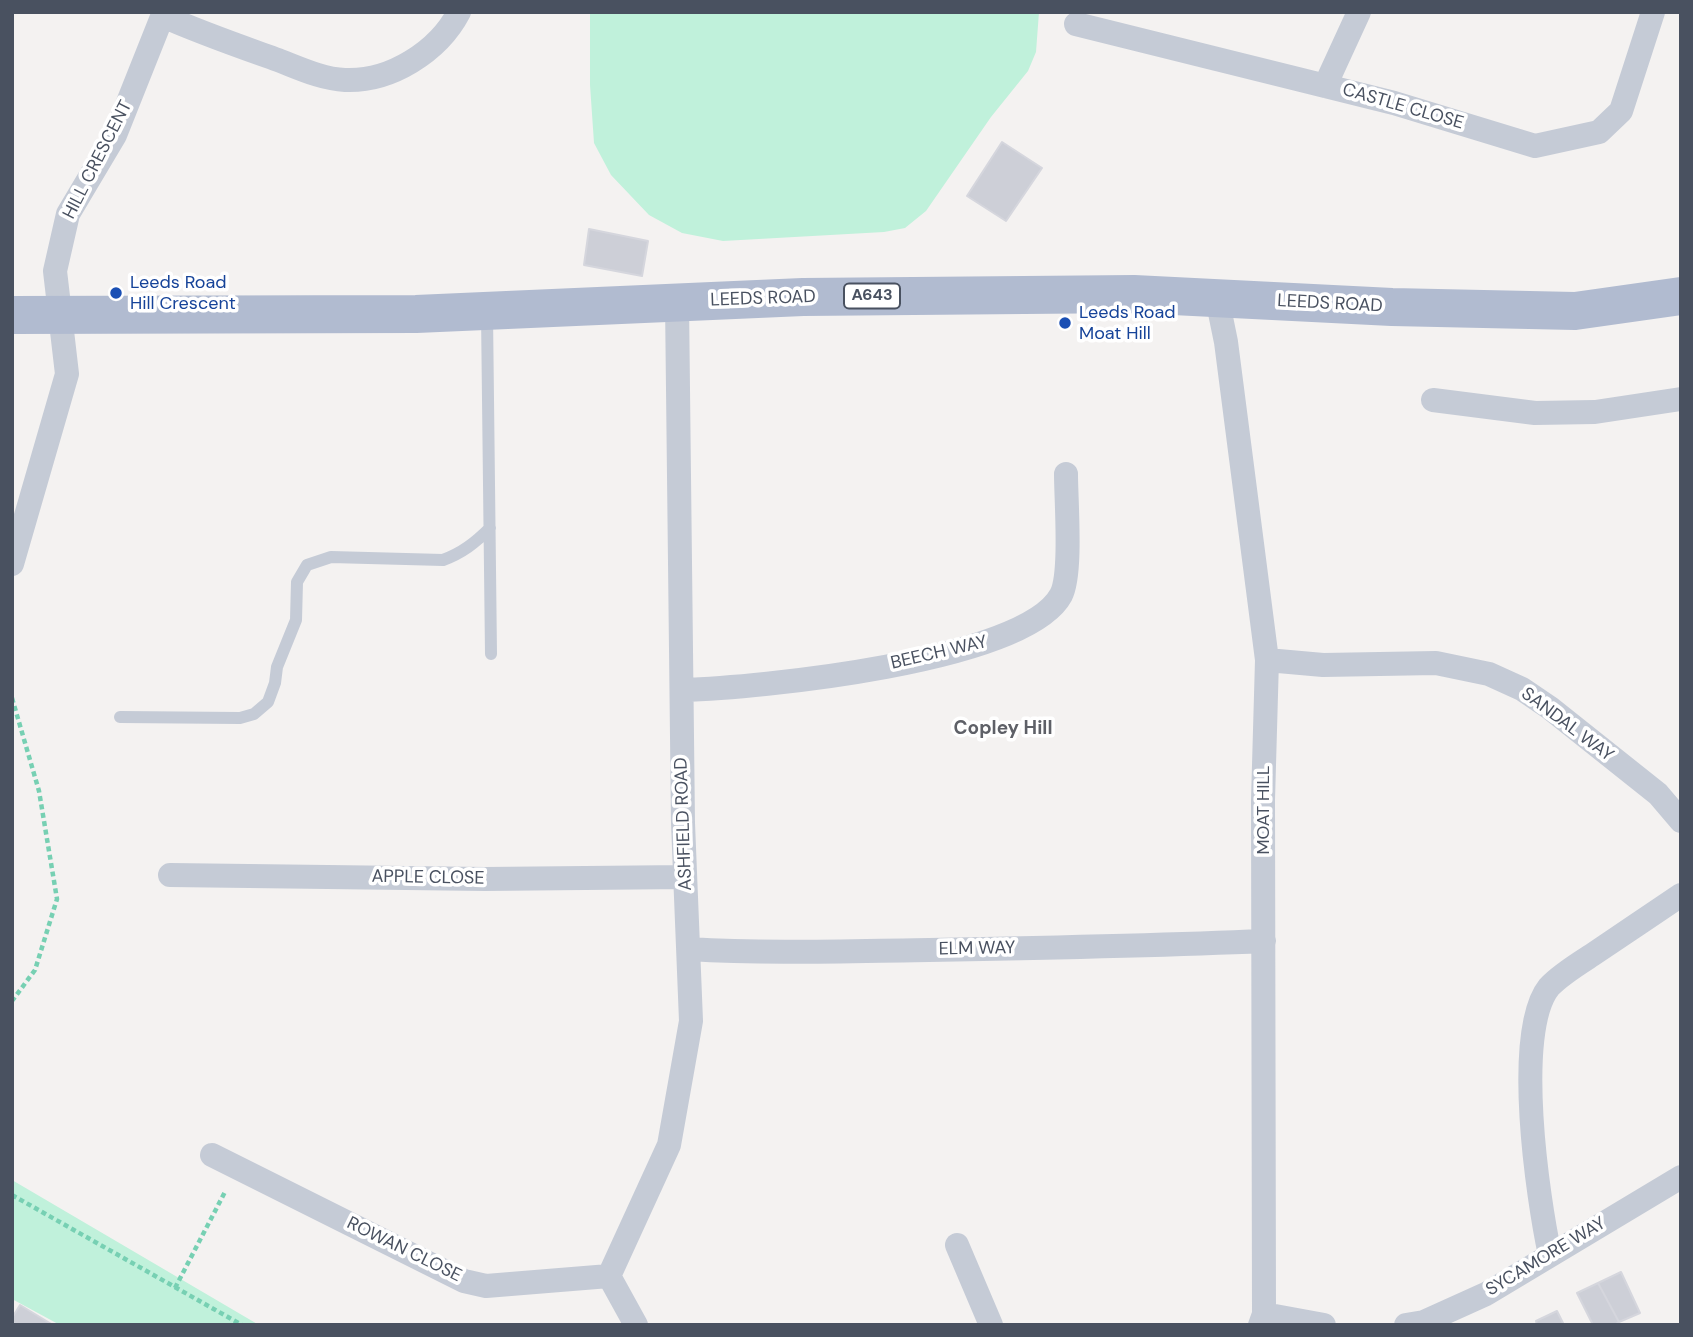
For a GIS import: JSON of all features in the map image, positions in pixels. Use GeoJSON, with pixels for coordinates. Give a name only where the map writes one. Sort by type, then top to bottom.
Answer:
{"type":"FeatureCollection","features":[{"type":"Feature","properties":{"kind":"main road","name":"LEEDS ROAD"},"geometry":{"type":"LineString","coordinates":[[12,315],[416,314],[803,297],[1107,294],[1392,307],[1576,311],[1681,296]]}},
{"type":"Feature","properties":{"kind":"street"},"geometry":{"type":"LineString","coordinates":[[164,14],[198,32],[314,73],[344,80],[376,78],[416,60],[453,24],[459,12]]}},
{"type":"Feature","properties":{"kind":"street"},"geometry":{"type":"LineString","coordinates":[[1325,86],[1359,12]]}},
{"type":"Feature","properties":{"kind":"street","name":"CASTLE CLOSE"},"geometry":{"type":"LineString","coordinates":[[1076,24],[1394,103],[1535,146],[1599,132],[1621,111],[1653,12]]}},
{"type":"Feature","properties":{"kind":"street","name":"HILL CRESCENT"},"geometry":{"type":"LineString","coordinates":[[12,564],[67,374],[55,271],[68,214],[115,135],[164,14]]}},
{"type":"Feature","properties":{"kind":"street","name":"MOAT HILL"},"geometry":{"type":"LineString","coordinates":[[1217,298],[1226,342],[1267,660],[1263,800],[1262,1320]]}},
{"type":"Feature","properties":{"kind":"street","name":"ASHFIELD ROAD"},"geometry":{"type":"LineString","coordinates":[[609,1276],[668,1144],[691,1021],[685,877],[677,302]]}},
{"type":"Feature","properties":{"kind":"street"},"geometry":{"type":"LineString","coordinates":[[1433,400],[1535,413],[1595,412],[1681,399]]}},
{"type":"Feature","properties":{"kind":"street","name":"BEECH WAY"},"geometry":{"type":"LineString","coordinates":[[682,690],[728,689],[840,675],[969,648],[1007,636],[1055,606],[1067,580],[1066,474]]}},
{"type":"Feature","properties":{"kind":"street","name":"SANDAL WAY"},"geometry":{"type":"LineString","coordinates":[[1267,660],[1323,665],[1436,663],[1489,674],[1522,689],[1550,708],[1658,794],[1681,821]]}},
{"type":"Feature","properties":{"kind":"street","name":"APPLE CLOSE"},"geometry":{"type":"LineString","coordinates":[[170,874],[485,879],[685,877]]}},
{"type":"Feature","properties":{"kind":"street"},"geometry":{"type":"LineString","coordinates":[[1550,1255],[1533,1140],[1531,1065],[1533,1030],[1538,1007],[1550,986],[1681,895]]}},
{"type":"Feature","properties":{"kind":"street","name":"ELM WAY"},"geometry":{"type":"LineString","coordinates":[[689,949],[731,952],[916,950],[1130,947],[1264,941]]}},
{"type":"Feature","properties":{"kind":"street","name":"ROWAN CLOSE"},"geometry":{"type":"LineString","coordinates":[[212,1155],[464,1281],[486,1286],[609,1276]]}},
{"type":"Feature","properties":{"kind":"street","name":"SYCAMORE WAY"},"geometry":{"type":"LineString","coordinates":[[1406,1325],[1424,1322],[1486,1294],[1681,1177]]}},
{"type":"Feature","properties":{"kind":"street"},"geometry":{"type":"LineString","coordinates":[[957,1245],[991,1325]]}},
{"type":"Feature","properties":{"kind":"street"},"geometry":{"type":"LineString","coordinates":[[609,1276],[636,1325]]}},
{"type":"Feature","properties":{"kind":"street"},"geometry":{"type":"LineString","coordinates":[[1262,1320],[1324,1325]]}},
{"type":"Feature","properties":{"kind":"lane"},"geometry":{"type":"LineString","coordinates":[[487,310],[491,654]]}},
{"type":"Feature","properties":{"kind":"lane"},"geometry":{"type":"LineString","coordinates":[[120,717],[240,718],[254,714],[268,702],[277,667],[296,620],[297,582],[307,565],[331,557],[443,559],[476,542],[489,528]]}},
{"type":"Feature","properties":{"kind":"path"},"geometry":{"type":"LineString","coordinates":[[12,698],[39,791],[57,899],[35,970],[12,1001]]}},
{"type":"Feature","properties":{"kind":"path"},"geometry":{"type":"LineString","coordinates":[[175,1288],[238,1168]]}},
{"type":"Feature","properties":{"kind":"path"},"geometry":{"type":"LineString","coordinates":[[12,1195],[242,1325]]}},
{"type":"Feature","properties":{"kind":"green space"},"geometry":{"type":"Polygon","coordinates":[[[590,12],[1039,12],[1036,52],[1028,71],[991,117],[926,211],[905,228],[884,232],[723,241],[682,233],[649,215],[611,175],[594,143],[590,85],[590,12]]]}},
{"type":"Feature","properties":{"kind":"green space"},"geometry":{"type":"Polygon","coordinates":[[[12,1180],[259,1325],[60,1325],[12,1299],[12,1180]]]}},
{"type":"Feature","properties":{"kind":"building"},"geometry":{"type":"Polygon","coordinates":[[[1002,142],[1042,168],[1006,221],[967,196],[1002,142]]]}},
{"type":"Feature","properties":{"kind":"building"},"geometry":{"type":"Polygon","coordinates":[[[589,229],[648,241],[642,276],[584,265],[589,229]]]}},
{"type":"Feature","properties":{"kind":"building"},"geometry":{"type":"Polygon","coordinates":[[[1621,1272],[1640,1313],[1619,1322],[1598,1283],[1621,1272]]]}},
{"type":"Feature","properties":{"kind":"building"},"geometry":{"type":"Polygon","coordinates":[[[1598,1283],[1619,1322],[1614,1325],[1593,1325],[1577,1293],[1598,1283]]]}},
{"type":"Feature","properties":{"kind":"building"},"geometry":{"type":"Polygon","coordinates":[[[20,1305],[53,1325],[12,1325],[12,1318],[20,1305]]]}},
{"type":"Feature","properties":{"kind":"building"},"geometry":{"type":"Polygon","coordinates":[[[1557,1311],[1564,1325],[1537,1325],[1536,1321],[1557,1311]]]}},
{"type":"Feature","properties":{"kind":"place","name":"Leeds Road Hill Crescent"},"geometry":{"type":"Point","coordinates":[116,293]}},
{"type":"Feature","properties":{"kind":"place","name":"Leeds Road Moat Hill"},"geometry":{"type":"Point","coordinates":[1065,323]}},
{"type":"Feature","properties":{"kind":"district","name":"Copley Hill"},"geometry":{"type":"Point","coordinates":[1003,729]}}]}
